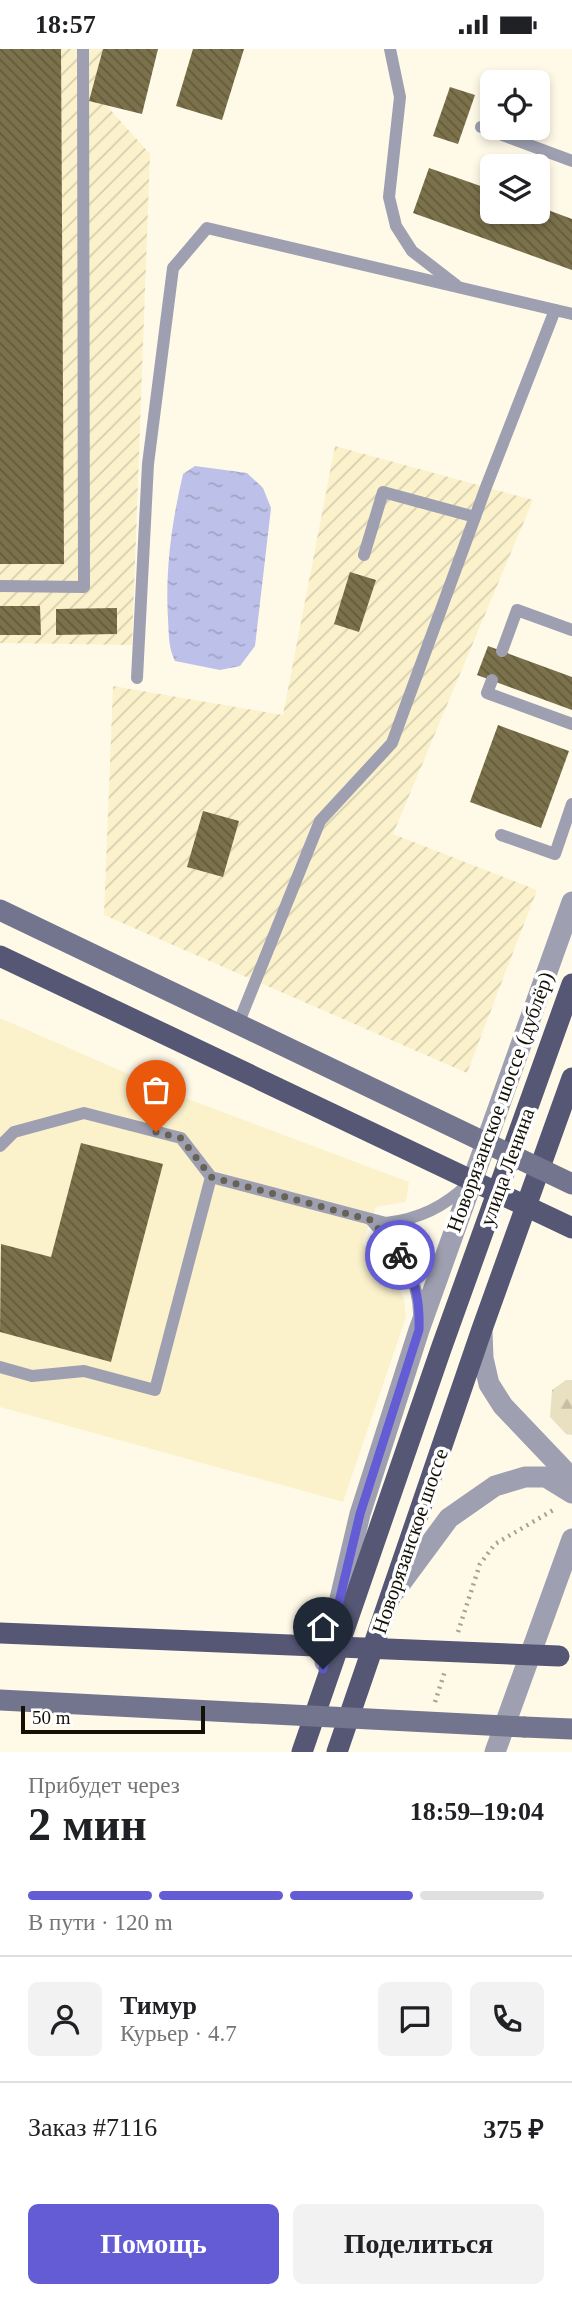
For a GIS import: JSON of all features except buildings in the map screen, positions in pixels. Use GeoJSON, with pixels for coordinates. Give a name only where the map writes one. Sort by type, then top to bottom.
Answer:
{"type":"FeatureCollection","features":[{"type":"Feature","properties":{"kind":"main road"},"geometry":{"type":"LineString","coordinates":[[0,910],[572,1184]]}},
{"type":"Feature","properties":{"kind":"main road"},"geometry":{"type":"LineString","coordinates":[[0,956],[572,1227]]}},
{"type":"Feature","properties":{"kind":"main road","name":"улица Ленина"},"geometry":{"type":"LineString","coordinates":[[441,1349],[572,984]]}},
{"type":"Feature","properties":{"kind":"main road","name":"улица Ленина"},"geometry":{"type":"LineString","coordinates":[[482,1329],[572,1078]]}},
{"type":"Feature","properties":{"kind":"main road","name":"Новорязанское шоссе"},"geometry":{"type":"LineString","coordinates":[[337,1752],[482,1329]]}},
{"type":"Feature","properties":{"kind":"main road","name":"Новорязанское шоссе"},"geometry":{"type":"LineString","coordinates":[[303,1749],[441,1349]]}},
{"type":"Feature","properties":{"kind":"main road"},"geometry":{"type":"LineString","coordinates":[[0,1633],[565,1656]]}},
{"type":"Feature","properties":{"kind":"main road"},"geometry":{"type":"LineString","coordinates":[[0,1700],[572,1729]]}},
{"type":"Feature","properties":{"kind":"street","name":"Новорязанское шоссе (дублёр)"},"geometry":{"type":"LineString","coordinates":[[303,1749],[360,1514],[419,1330],[572,902]]}},
{"type":"Feature","properties":{"kind":"street"},"geometry":{"type":"LineString","coordinates":[[482,1329],[483,1358],[489,1384],[503,1406],[562,1469],[570,1495]]}},
{"type":"Feature","properties":{"kind":"street"},"geometry":{"type":"LineString","coordinates":[[391,1595],[449,1518],[495,1486],[525,1477],[546,1477],[570,1495]]}},
{"type":"Feature","properties":{"kind":"street"},"geometry":{"type":"LineString","coordinates":[[495,1752],[572,1539]]}},
{"type":"Feature","properties":{"kind":"lane"},"geometry":{"type":"LineString","coordinates":[[0,586],[84,587],[83,49]]}},
{"type":"Feature","properties":{"kind":"lane"},"geometry":{"type":"LineString","coordinates":[[390,49],[400,97],[389,197],[396,226],[412,251],[459,288]]}},
{"type":"Feature","properties":{"kind":"lane"},"geometry":{"type":"LineString","coordinates":[[516,140],[572,161]]}},
{"type":"Feature","properties":{"kind":"lane"},"geometry":{"type":"LineString","coordinates":[[137,678],[148,464],[173,268],[207,228],[572,314]]}},
{"type":"Feature","properties":{"kind":"lane"},"geometry":{"type":"LineString","coordinates":[[241,1017],[320,821],[392,743],[555,310]]}},
{"type":"Feature","properties":{"kind":"lane"},"geometry":{"type":"LineString","coordinates":[[364,555],[383,492],[475,517]]}},
{"type":"Feature","properties":{"kind":"lane"},"geometry":{"type":"LineString","coordinates":[[502,651],[517,610],[572,630]]}},
{"type":"Feature","properties":{"kind":"lane"},"geometry":{"type":"LineString","coordinates":[[492,680],[487,693],[572,724]]}},
{"type":"Feature","properties":{"kind":"lane"},"geometry":{"type":"LineString","coordinates":[[501,835],[555,854],[572,804]]}},
{"type":"Feature","properties":{"kind":"lane"},"geometry":{"type":"LineString","coordinates":[[0,1146],[14,1132],[83,1113],[181,1138],[211,1177],[386,1223],[410,1220],[452,1200],[473,1179]]}},
{"type":"Feature","properties":{"kind":"lane"},"geometry":{"type":"LineString","coordinates":[[0,1367],[32,1376],[84,1371],[155,1390],[211,1177]]}},
{"type":"Feature","properties":{"kind":"lane"},"geometry":{"type":"LineString","coordinates":[[371,1220],[387,1236],[407,1265],[416,1287],[419,1330]]}},
{"type":"Feature","properties":{"kind":"path"},"geometry":{"type":"LineString","coordinates":[[456,1638],[480,1564],[495,1544],[570,1495]]}},
{"type":"Feature","properties":{"kind":"path"},"geometry":{"type":"LineString","coordinates":[[432,1713],[448,1663]]}},
{"type":"Feature","properties":{"kind":"shaded area"},"geometry":{"type":"Polygon","coordinates":[[[0,49],[109,49],[98,96],[150,154],[132,645],[0,643],[0,49]]]}},
{"type":"Feature","properties":{"kind":"shaded area"},"geometry":{"type":"Polygon","coordinates":[[[335,446],[533,500],[393,834],[537,890],[467,1073],[104,915],[113,686],[283,715],[335,446]]]}},
{"type":"Feature","properties":{"kind":"shaded area"},"geometry":{"type":"Polygon","coordinates":[[[0,1018],[172,1093],[409,1182],[406,1202],[376,1207],[362,1243],[379,1258],[396,1280],[404,1299],[406,1317],[343,1502],[0,1407],[0,1018]]]}},
{"type":"Feature","properties":{"kind":"green space"},"geometry":{"type":"Polygon","coordinates":[[[566,1380],[572,1380],[572,1435],[566,1434],[550,1417],[552,1390],[566,1380]]]}},
{"type":"Feature","properties":{"kind":"water"},"geometry":{"type":"Polygon","coordinates":[[[195,466],[247,473],[263,488],[271,508],[255,646],[240,666],[220,670],[175,661],[169,640],[167,600],[173,527],[183,474],[195,466]]]}},
{"type":"Feature","properties":{"kind":"way so far"},"geometry":{"type":"LineString","coordinates":[[156,1132],[181,1138],[211,1177],[371,1220],[387,1236],[400,1255]]}},
{"type":"Feature","properties":{"kind":"route"},"geometry":{"type":"LineString","coordinates":[[323,1669],[360,1514],[419,1330],[416,1287],[400,1255]]}}]}
